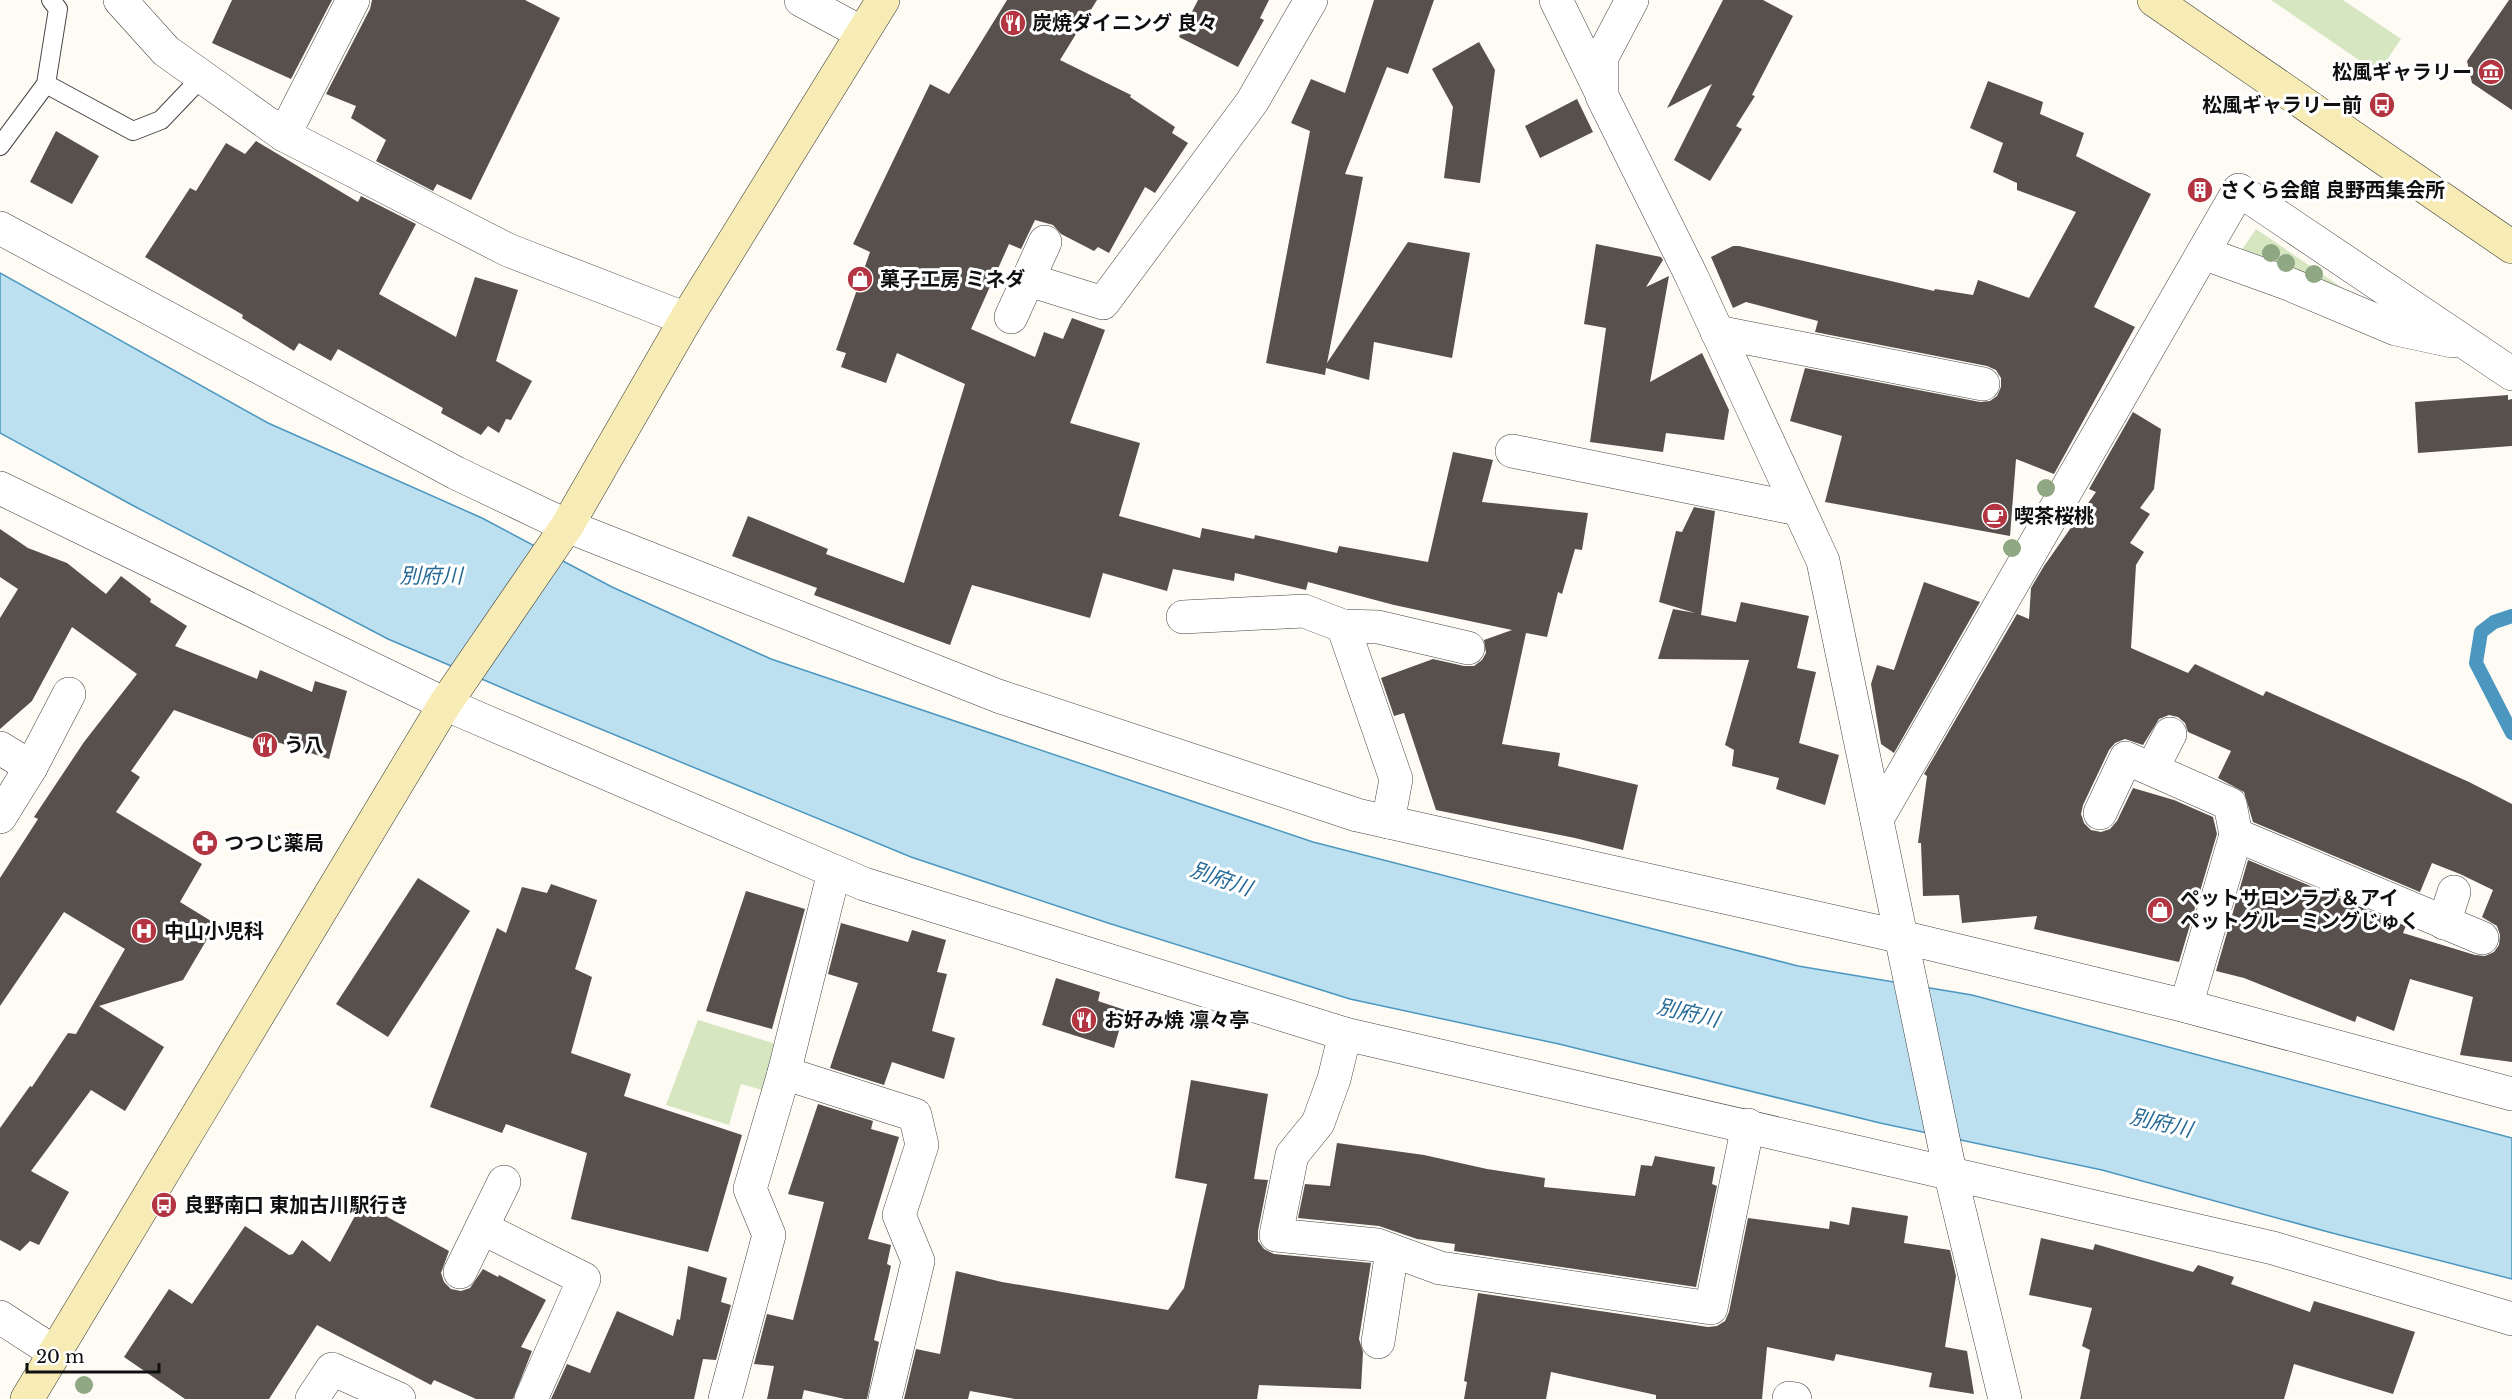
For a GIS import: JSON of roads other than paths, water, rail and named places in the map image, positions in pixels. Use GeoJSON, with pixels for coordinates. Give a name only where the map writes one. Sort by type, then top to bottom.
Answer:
{"type":"FeatureCollection","features":[{"type":"Feature","properties":{"kind":"street"},"geometry":{"type":"LineString","coordinates":[[120,0],[166,51],[284,135],[508,250],[686,319]]}},
{"type":"Feature","properties":{"kind":"street"},"geometry":{"type":"LineString","coordinates":[[284,135],[353,0]]}},
{"type":"Feature","properties":{"kind":"street"},"geometry":{"type":"LineString","coordinates":[[801,0],[862,33]]}},
{"type":"Feature","properties":{"kind":"street"},"geometry":{"type":"LineString","coordinates":[[27,1399],[446,704],[567,526],[686,319],[883,0]]}},
{"type":"Feature","properties":{"kind":"street"},"geometry":{"type":"LineString","coordinates":[[1029,280],[1103,303],[1217,172],[1252,102],[1311,0]]}},
{"type":"Feature","properties":{"kind":"street"},"geometry":{"type":"LineString","coordinates":[[1556,0],[1717,332],[1823,561],[1950,1172],[2005,1399]]}},
{"type":"Feature","properties":{"kind":"street"},"geometry":{"type":"LineString","coordinates":[[1602,96],[1602,57],[1632,0]]}},
{"type":"Feature","properties":{"kind":"street"},"geometry":{"type":"LineString","coordinates":[[2154,0],[2512,247]]}},
{"type":"Feature","properties":{"kind":"street"},"geometry":{"type":"LineString","coordinates":[[1877,819],[2240,190],[2512,374]]}},
{"type":"Feature","properties":{"kind":"street"},"geometry":{"type":"LineString","coordinates":[[0,228],[456,473],[567,526],[998,696],[1357,815],[1902,937],[2186,1005],[2512,1094]]}},
{"type":"Feature","properties":{"kind":"street"},"geometry":{"type":"LineString","coordinates":[[1011,317],[1044,242]]}},
{"type":"Feature","properties":{"kind":"street"},"geometry":{"type":"LineString","coordinates":[[2203,253],[2289,284],[2396,329],[2469,345]]}},
{"type":"Feature","properties":{"kind":"street"},"geometry":{"type":"LineString","coordinates":[[1717,332],[1983,384]]}},
{"type":"Feature","properties":{"kind":"street"},"geometry":{"type":"LineString","coordinates":[[1512,451],[1798,509]]}},
{"type":"Feature","properties":{"kind":"street"},"geometry":{"type":"LineString","coordinates":[[0,488],[446,704],[864,884],[1345,1034],[1748,1125],[2273,1248],[2512,1319]]}},
{"type":"Feature","properties":{"kind":"street"},"geometry":{"type":"LineString","coordinates":[[1183,617],[1304,611],[1343,626],[1378,627],[1468,648]]}},
{"type":"Feature","properties":{"kind":"street"},"geometry":{"type":"LineString","coordinates":[[1343,626],[1396,779],[1388,822]]}},
{"type":"Feature","properties":{"kind":"street"},"geometry":{"type":"LineString","coordinates":[[0,817],[31,767],[69,694]]}},
{"type":"Feature","properties":{"kind":"street"},"geometry":{"type":"LineString","coordinates":[[2152,769],[2170,734]]}},
{"type":"Feature","properties":{"kind":"street"},"geometry":{"type":"LineString","coordinates":[[0,748],[31,767]]}},
{"type":"Feature","properties":{"kind":"street"},"geometry":{"type":"LineString","coordinates":[[2100,813],[2126,758],[2230,804],[2236,835],[2186,1005]]}},
{"type":"Feature","properties":{"kind":"street"},"geometry":{"type":"LineString","coordinates":[[2236,835],[2482,938]]}},
{"type":"Feature","properties":{"kind":"street"},"geometry":{"type":"LineString","coordinates":[[725,1399],[769,1234],[750,1189],[784,1073],[834,872]]}},
{"type":"Feature","properties":{"kind":"street"},"geometry":{"type":"LineString","coordinates":[[2444,923],[2454,892]]}},
{"type":"Feature","properties":{"kind":"street"},"geometry":{"type":"LineString","coordinates":[[1345,1034],[1334,1079],[1318,1123],[1292,1155],[1276,1235],[1377,1245],[1440,1268],[1711,1308],[1748,1125]]}},
{"type":"Feature","properties":{"kind":"street"},"geometry":{"type":"LineString","coordinates":[[784,1073],[915,1115],[922,1145],[900,1215],[918,1261],[885,1399]]}},
{"type":"Feature","properties":{"kind":"street"},"geometry":{"type":"LineString","coordinates":[[460,1272],[504,1182]]}},
{"type":"Feature","properties":{"kind":"street"},"geometry":{"type":"LineString","coordinates":[[482,1227],[584,1279],[531,1399]]}},
{"type":"Feature","properties":{"kind":"street"},"geometry":{"type":"LineString","coordinates":[[1378,1342],[1392,1251]]}},
{"type":"Feature","properties":{"kind":"street"},"geometry":{"type":"LineString","coordinates":[[0,1317],[54,1352]]}},
{"type":"Feature","properties":{"kind":"street"},"geometry":{"type":"LineString","coordinates":[[312,1399],[332,1369],[399,1399]]}},
{"type":"Feature","properties":{"kind":"lane"},"geometry":{"type":"LineString","coordinates":[[0,146],[46,84],[58,9],[51,0]]}},
{"type":"Feature","properties":{"kind":"lane"},"geometry":{"type":"LineString","coordinates":[[46,84],[133,131],[161,120],[202,77]]}},
{"type":"Feature","properties":{"kind":"water","name":"別府川"},"geometry":{"type":"Polygon","coordinates":[[[0,273],[268,423],[482,518],[612,587],[771,659],[1313,842],[1798,966],[1972,995],[2512,1138],[2512,1279],[2102,1170],[1880,1123],[1559,1044],[1350,999],[1108,923],[911,857],[388,639],[0,433],[0,273]]]}},
{"type":"Feature","properties":{"kind":"waterway"},"geometry":{"type":"LineString","coordinates":[[2512,616],[2494,622],[2481,632],[2476,663],[2512,733]]}},
{"type":"Feature","properties":{"kind":"place","name":"炭焼ダイニング 良々"},"geometry":{"type":"Point","coordinates":[1013,23]}},
{"type":"Feature","properties":{"kind":"place","name":"松風ギャラリー"},"geometry":{"type":"Point","coordinates":[2491,72]}},
{"type":"Feature","properties":{"kind":"place","name":"松風ギャラリー前"},"geometry":{"type":"Point","coordinates":[2382,105]}},
{"type":"Feature","properties":{"kind":"place","name":"さくら会館 良野西集会所"},"geometry":{"type":"Point","coordinates":[2200,190]}},
{"type":"Feature","properties":{"kind":"place","name":"菓子工房 ミネダ"},"geometry":{"type":"Point","coordinates":[860,279]}},
{"type":"Feature","properties":{"kind":"place","name":"喫茶桜桃"},"geometry":{"type":"Point","coordinates":[1995,516]}},
{"type":"Feature","properties":{"kind":"place","name":"う八"},"geometry":{"type":"Point","coordinates":[265,745]}},
{"type":"Feature","properties":{"kind":"place","name":"つつじ薬局"},"geometry":{"type":"Point","coordinates":[205,843]}},
{"type":"Feature","properties":{"kind":"place","name":"ペットサロンラブ＆アイ ペットグルーミングじゅく"},"geometry":{"type":"Point","coordinates":[2160,910]}},
{"type":"Feature","properties":{"kind":"place","name":"中山小児科"},"geometry":{"type":"Point","coordinates":[144,931]}},
{"type":"Feature","properties":{"kind":"place","name":"お好み焼 凛々亭"},"geometry":{"type":"Point","coordinates":[1084,1020]}},
{"type":"Feature","properties":{"kind":"place","name":"良野南口 東加古川駅行き"},"geometry":{"type":"Point","coordinates":[164,1205]}}]}
